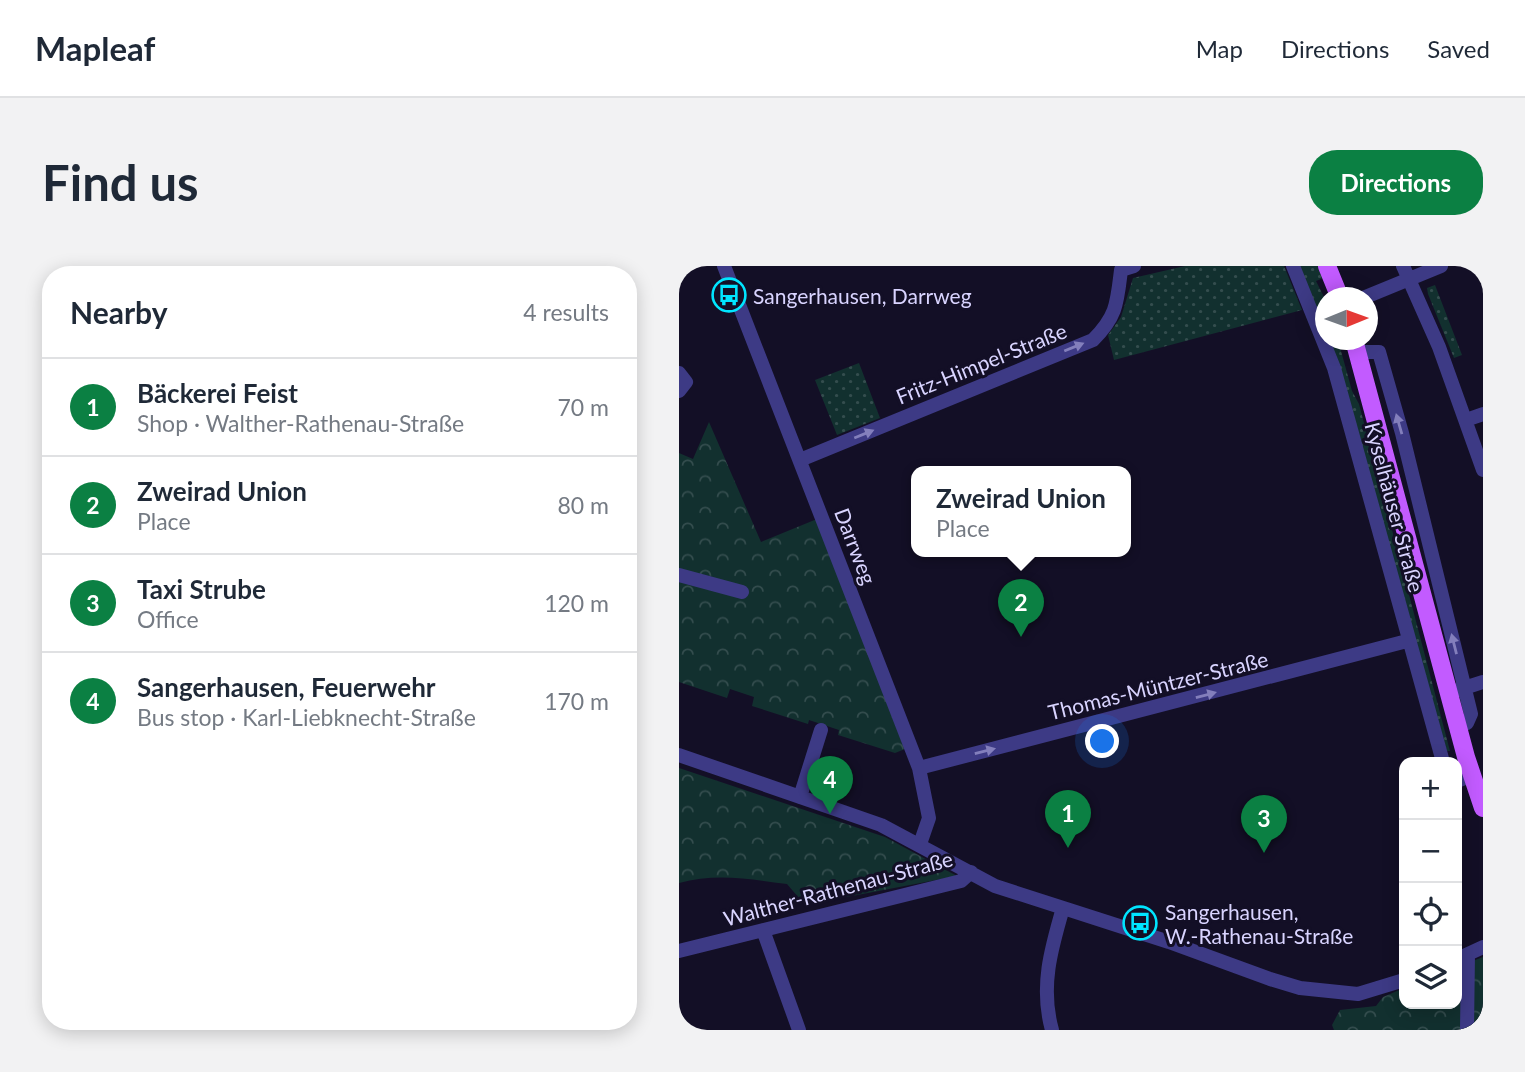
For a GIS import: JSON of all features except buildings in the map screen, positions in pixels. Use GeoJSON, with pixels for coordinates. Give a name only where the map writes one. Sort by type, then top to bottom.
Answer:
{"type":"FeatureCollection","features":[{"type":"Feature","properties":{"kind":"main road"},"geometry":{"type":"LineString","coordinates":[[1327,266],[1336,287]]}},
{"type":"Feature","properties":{"kind":"main road","name":"Kyselhäuser Straße"},"geometry":{"type":"LineString","coordinates":[[1357,350],[1457,691],[1457,727],[1464,778],[1483,808]]}},
{"type":"Feature","properties":{"kind":"street","name":"Darrweg"},"geometry":{"type":"LineString","coordinates":[[724,266],[919,768],[929,818],[921,844]]}},
{"type":"Feature","properties":{"kind":"street","name":"Kyselhäuser Straße"},"geometry":{"type":"LineString","coordinates":[[1293,266],[1334,368],[1407,641],[1442,757]]}},
{"type":"Feature","properties":{"kind":"street"},"geometry":{"type":"LineString","coordinates":[[1378,289],[1407,272],[1441,266]]}},
{"type":"Feature","properties":{"kind":"street","name":"Fritz-Himpel-Straße"},"geometry":{"type":"LineString","coordinates":[[800,460],[1093,340],[1110,323],[1128,268]]}},
{"type":"Feature","properties":{"kind":"street"},"geometry":{"type":"LineString","coordinates":[[1407,272],[1483,470]]}},
{"type":"Feature","properties":{"kind":"street"},"geometry":{"type":"LineString","coordinates":[[679,373],[686,382],[679,391]]}},
{"type":"Feature","properties":{"kind":"street"},"geometry":{"type":"LineString","coordinates":[[1466,420],[1483,414]]}},
{"type":"Feature","properties":{"kind":"street"},"geometry":{"type":"LineString","coordinates":[[679,575],[742,592]]}},
{"type":"Feature","properties":{"kind":"street","name":"Thomas-Müntzer-Straße"},"geometry":{"type":"LineString","coordinates":[[919,768],[1407,641]]}},
{"type":"Feature","properties":{"kind":"street"},"geometry":{"type":"LineString","coordinates":[[1457,691],[1483,682]]}},
{"type":"Feature","properties":{"kind":"street"},"geometry":{"type":"LineString","coordinates":[[800,797],[821,730]]}},
{"type":"Feature","properties":{"kind":"street"},"geometry":{"type":"LineString","coordinates":[[679,755],[866,818],[971,872]]}},
{"type":"Feature","properties":{"kind":"street","name":"Walther-Rathenau-Straße"},"geometry":{"type":"LineString","coordinates":[[679,951],[957,882],[971,872],[995,886],[1300,988],[1357,994],[1399,981]]}},
{"type":"Feature","properties":{"kind":"street"},"geometry":{"type":"LineString","coordinates":[[1052,1030],[1047,998],[1047,973],[1063,908]]}},
{"type":"Feature","properties":{"kind":"street"},"geometry":{"type":"LineString","coordinates":[[763,930],[799,1030]]}},
{"type":"Feature","properties":{"kind":"street"},"geometry":{"type":"LineString","coordinates":[[1467,1030],[1462,956],[1483,947]]}},
{"type":"Feature","properties":{"kind":"green space"},"geometry":{"type":"Polygon","coordinates":[[[1185,266],[1284,266],[1302,310],[1114,360],[1108,335],[1121,317],[1133,278],[1185,266]]]}},
{"type":"Feature","properties":{"kind":"green space"},"geometry":{"type":"Polygon","coordinates":[[[1298,266],[1321,266],[1326,277],[1316,281],[1319,287],[1315,287],[1315,306],[1298,266]]]}},
{"type":"Feature","properties":{"kind":"green space"},"geometry":{"type":"Polygon","coordinates":[[[1435,285],[1462,355],[1454,358],[1428,294],[1427,288],[1435,285]]]}},
{"type":"Feature","properties":{"kind":"green space"},"geometry":{"type":"Polygon","coordinates":[[[1332,350],[1341,350],[1352,391],[1359,404],[1450,751],[1447,751],[1332,350]]]}},
{"type":"Feature","properties":{"kind":"green space"},"geometry":{"type":"Polygon","coordinates":[[[859,363],[880,418],[837,435],[815,380],[859,363]]]}},
{"type":"Feature","properties":{"kind":"green space"},"geometry":{"type":"Polygon","coordinates":[[[709,422],[761,542],[817,519],[905,749],[895,753],[838,735],[839,730],[809,720],[808,724],[752,706],[754,697],[730,689],[727,698],[679,682],[679,453],[693,459],[709,422]]]}},
{"type":"Feature","properties":{"kind":"green space"},"geometry":{"type":"Polygon","coordinates":[[[679,768],[885,837],[957,876],[805,905],[787,884],[719,878],[679,883],[679,768]]]}},
{"type":"Feature","properties":{"kind":"green space"},"geometry":{"type":"Polygon","coordinates":[[[1483,957],[1483,1030],[1334,1030],[1332,1025],[1340,1010],[1376,1006],[1383,997],[1399,990],[1399,1009],[1462,1009],[1462,965],[1483,957]]]}},
{"type":"Feature","properties":{"kind":"place","name":"Sangerhausen, Darrweg"},"geometry":{"type":"Point","coordinates":[729,295]}},
{"type":"Feature","properties":{"kind":"place","name":"Zweirad Union"},"geometry":{"type":"Point","coordinates":[1021,637]}},
{"type":"Feature","properties":{"kind":"place","name":"Sangerhausen, Feuerwehr"},"geometry":{"type":"Point","coordinates":[830,814]}},
{"type":"Feature","properties":{"kind":"place","name":"Bäckerei Feist"},"geometry":{"type":"Point","coordinates":[1068,848]}},
{"type":"Feature","properties":{"kind":"place","name":"Taxi Strube"},"geometry":{"type":"Point","coordinates":[1264,853]}},
{"type":"Feature","properties":{"kind":"place","name":"Sangerhausen, W.-Rathenau-Straße"},"geometry":{"type":"Point","coordinates":[1140,923]}}]}
